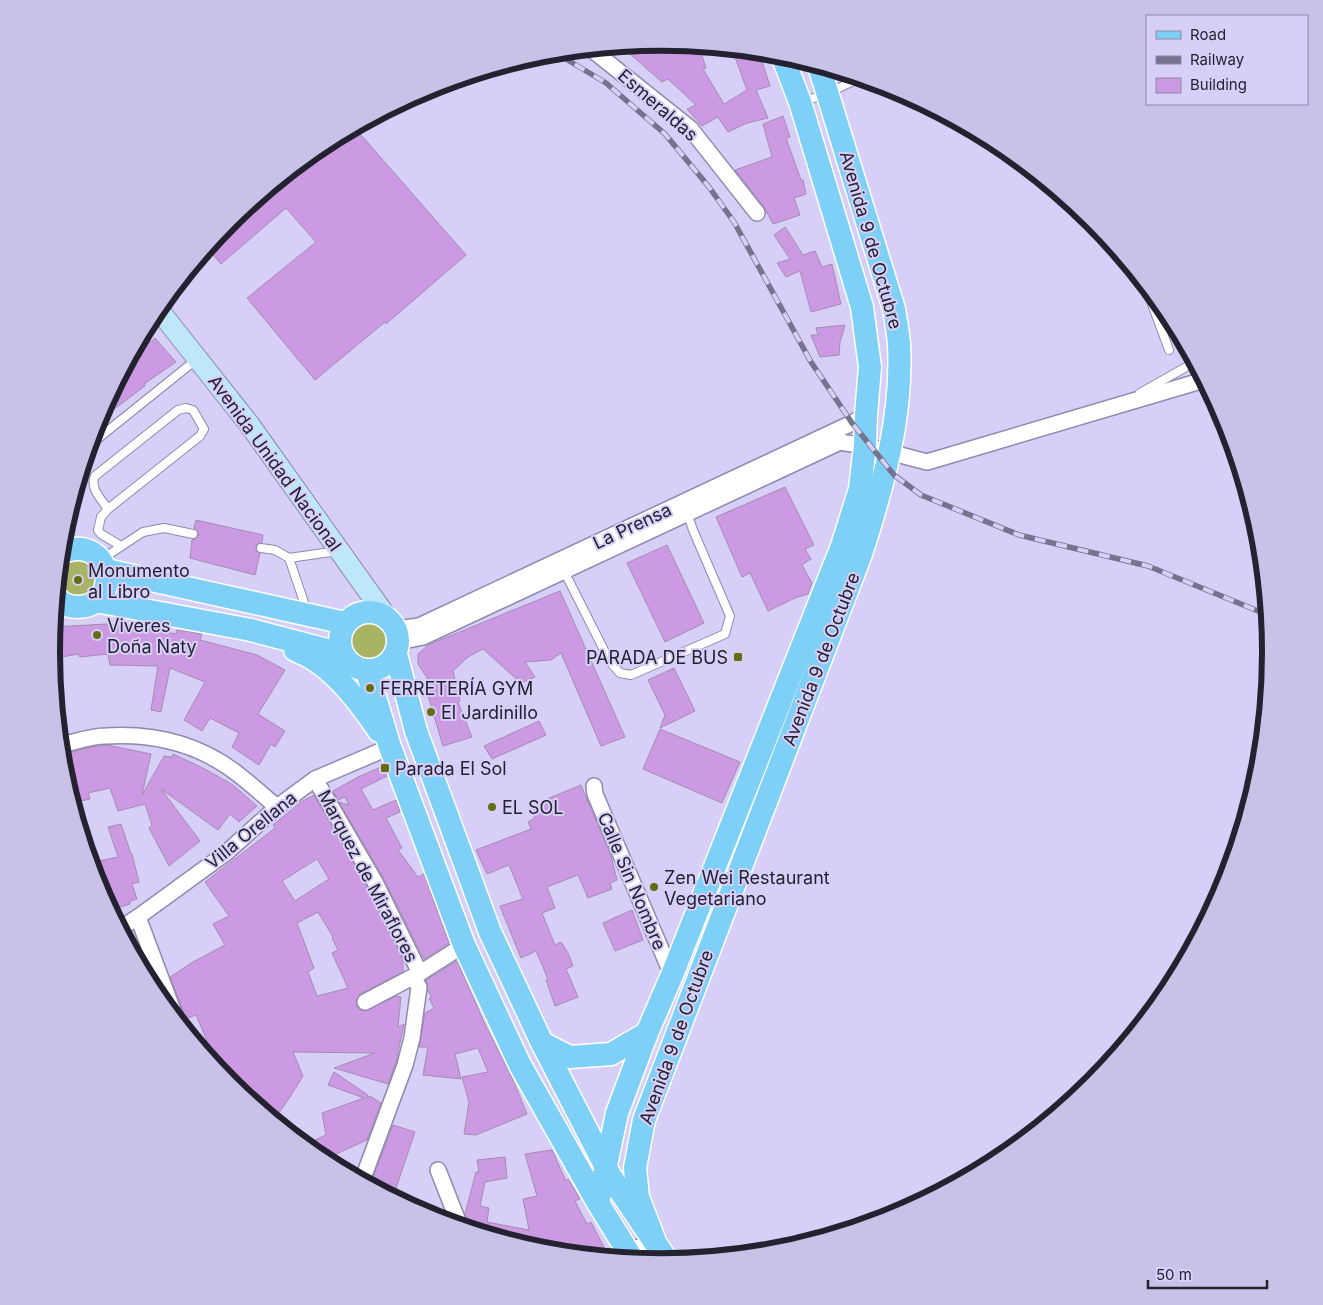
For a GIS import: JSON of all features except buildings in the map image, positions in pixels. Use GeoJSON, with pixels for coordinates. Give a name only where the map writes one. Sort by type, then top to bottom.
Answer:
{"type":"FeatureCollection","features":[{"type":"Feature","properties":{"kind":"main road","name":"Avenida 9 de Octubre"},"geometry":{"type":"LineString","coordinates":[[598,1203],[607,1168],[617,1113],[647,1033],[672,975],[842,546],[860,489],[870,367],[862,307],[800,102],[786,65]]}},
{"type":"Feature","properties":{"kind":"main road","name":"Avenida 9 de Octubre"},"geometry":{"type":"LineString","coordinates":[[654,1239],[638,1197],[636,1168],[644,1120],[861,554],[879,499],[896,418],[899,344],[894,310],[821,73]]}},
{"type":"Feature","properties":{"kind":"main road"},"geometry":{"type":"LineString","coordinates":[[63,603],[71,607],[84,607],[96,601],[104,592],[107,581],[103,565],[92,552],[82,549],[69,549]]}},
{"type":"Feature","properties":{"kind":"main road"},"geometry":{"type":"LineString","coordinates":[[103,565],[346,623]]}},
{"type":"Feature","properties":{"kind":"main road"},"geometry":{"type":"LineString","coordinates":[[96,601],[251,630],[342,654]]}},
{"type":"Feature","properties":{"kind":"main road"},"geometry":{"type":"LineString","coordinates":[[395,636],[389,664],[367,671],[356,668],[348,663],[342,654],[339,644],[340,632],[346,623],[355,615],[366,612],[378,613],[395,636],[416,731],[484,915],[542,1043],[607,1168],[663,1254]]}},
{"type":"Feature","properties":{"kind":"main road"},"geometry":{"type":"LineString","coordinates":[[251,630],[314,659],[337,679],[364,710],[390,747]]}},
{"type":"Feature","properties":{"kind":"main road"},"geometry":{"type":"LineString","coordinates":[[367,671],[390,747],[464,945],[520,1065],[598,1203],[622,1252]]}},
{"type":"Feature","properties":{"kind":"main road"},"geometry":{"type":"LineString","coordinates":[[542,1043],[570,1057],[611,1054],[647,1033]]}},
{"type":"Feature","properties":{"kind":"street","name":"Esmeraldas"},"geometry":{"type":"LineString","coordinates":[[604,54],[690,128],[757,214]]}},
{"type":"Feature","properties":{"kind":"street","name":"Avenida Unidad Nacional"},"geometry":{"type":"LineString","coordinates":[[163,316],[249,424],[340,551],[395,636]]}},
{"type":"Feature","properties":{"kind":"street"},"geometry":{"type":"LineString","coordinates":[[865,446],[927,462],[1198,382]]}},
{"type":"Feature","properties":{"kind":"street","name":"La Prensa"},"geometry":{"type":"LineString","coordinates":[[395,636],[844,428],[866,415]]}},
{"type":"Feature","properties":{"kind":"street","name":"La Prensa"},"geometry":{"type":"LineString","coordinates":[[395,636],[423,637],[840,442],[865,446]]}},
{"type":"Feature","properties":{"kind":"street"},"geometry":{"type":"LineString","coordinates":[[67,744],[104,736],[148,736],[180,743],[208,756],[238,774],[278,808]]}},
{"type":"Feature","properties":{"kind":"street","name":"Villa Orellana"},"geometry":{"type":"LineString","coordinates":[[126,925],[226,853],[315,778],[390,747]]}},
{"type":"Feature","properties":{"kind":"street","name":"Marquez de Miraflores"},"geometry":{"type":"LineString","coordinates":[[315,778],[375,882],[417,975],[419,987],[412,1038],[405,1065],[364,1175]]}},
{"type":"Feature","properties":{"kind":"street","name":"Calle Sin Nombre"},"geometry":{"type":"LineString","coordinates":[[594,786],[595,794],[672,975]]}},
{"type":"Feature","properties":{"kind":"street"},"geometry":{"type":"LineString","coordinates":[[138,917],[167,994]]}},
{"type":"Feature","properties":{"kind":"street"},"geometry":{"type":"LineString","coordinates":[[365,1002],[417,975],[464,945]]}},
{"type":"Feature","properties":{"kind":"street"},"geometry":{"type":"LineString","coordinates":[[438,1170],[457,1218]]}},
{"type":"Feature","properties":{"kind":"street"},"geometry":{"type":"LineString","coordinates":[[632,1252],[654,1239]]}},
{"type":"Feature","properties":{"kind":"lane"},"geometry":{"type":"LineString","coordinates":[[800,102],[828,93],[851,82]]}},
{"type":"Feature","properties":{"kind":"lane"},"geometry":{"type":"LineString","coordinates":[[1153,306],[1169,350]]}},
{"type":"Feature","properties":{"kind":"lane"},"geometry":{"type":"LineString","coordinates":[[101,436],[197,358]]}},
{"type":"Feature","properties":{"kind":"lane"},"geometry":{"type":"LineString","coordinates":[[1121,404],[1189,365]]}},
{"type":"Feature","properties":{"kind":"lane"},"geometry":{"type":"LineString","coordinates":[[108,509],[93,487],[95,476],[178,410],[186,408],[193,410],[204,430],[200,436],[108,509],[101,517],[98,530],[101,534],[121,546]]}},
{"type":"Feature","properties":{"kind":"lane"},"geometry":{"type":"LineString","coordinates":[[564,571],[610,662],[620,673],[631,675],[725,634],[730,616],[687,513]]}},
{"type":"Feature","properties":{"kind":"lane"},"geometry":{"type":"LineString","coordinates":[[103,565],[121,546],[143,532],[164,528],[193,534]]}},
{"type":"Feature","properties":{"kind":"lane"},"geometry":{"type":"LineString","coordinates":[[261,548],[275,550],[289,558],[340,551]]}},
{"type":"Feature","properties":{"kind":"lane"},"geometry":{"type":"LineString","coordinates":[[289,558],[309,615]]}},
{"type":"Feature","properties":{"kind":"green space"},"geometry":{"type":"Polygon","coordinates":[[[71,554],[100,567],[90,600],[63,594],[68,556],[71,554]]]}},
{"type":"Feature","properties":{"kind":"green space"},"geometry":{"type":"Polygon","coordinates":[[[368,618],[377,620],[385,625],[390,633],[392,642],[390,651],[385,659],[377,664],[368,666],[359,664],[351,659],[346,651],[344,642],[346,633],[351,625],[359,620],[368,618]]]}},
{"type":"Feature","properties":{"kind":"railway"},"geometry":{"type":"LineString","coordinates":[[566,59],[606,83],[665,134],[709,187],[734,222],[811,362],[852,423],[894,475],[921,495],[1019,535],[1148,566],[1261,612]]}},
{"type":"Feature","properties":{"kind":"place","name":"Monumento al Libro"},"geometry":{"type":"Point","coordinates":[78,580]}},
{"type":"Feature","properties":{"kind":"place","name":"Viveres Doña Naty"},"geometry":{"type":"Point","coordinates":[97,635]}},
{"type":"Feature","properties":{"kind":"place","name":"PARADA DE BUS"},"geometry":{"type":"Point","coordinates":[738,657]}},
{"type":"Feature","properties":{"kind":"place","name":"FERRETERÍA GYM"},"geometry":{"type":"Point","coordinates":[370,688]}},
{"type":"Feature","properties":{"kind":"place","name":"El Jardinillo"},"geometry":{"type":"Point","coordinates":[431,712]}},
{"type":"Feature","properties":{"kind":"place","name":"Parada El Sol"},"geometry":{"type":"Point","coordinates":[385,768]}},
{"type":"Feature","properties":{"kind":"place","name":"EL SOL"},"geometry":{"type":"Point","coordinates":[492,807]}},
{"type":"Feature","properties":{"kind":"place","name":"Zen Wei Restaurant Vegetariano"},"geometry":{"type":"Point","coordinates":[654,887]}}]}
